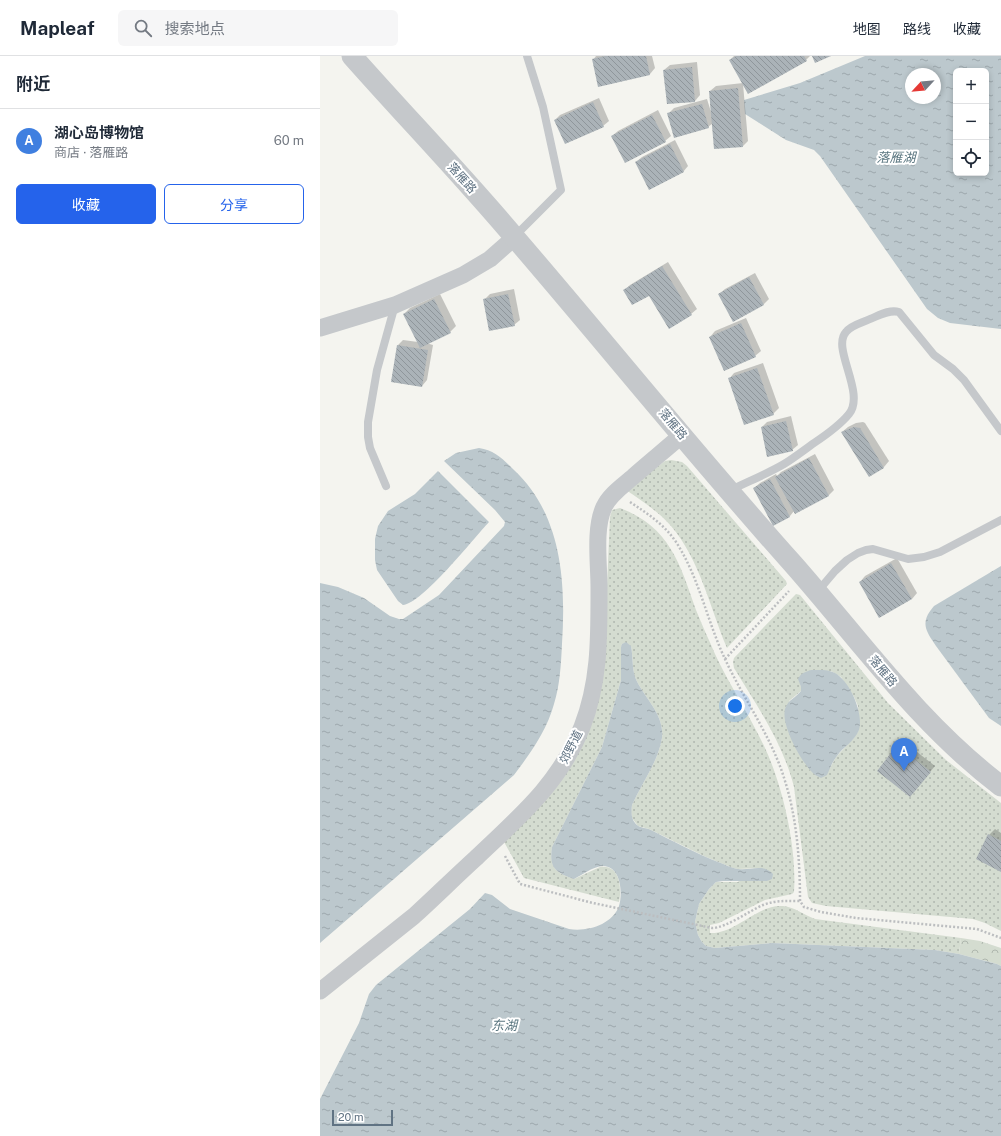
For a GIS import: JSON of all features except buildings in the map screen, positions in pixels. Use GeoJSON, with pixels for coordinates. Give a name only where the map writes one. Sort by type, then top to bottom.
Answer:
{"type":"FeatureCollection","features":[{"type":"Feature","properties":{"kind":"street","name":"落雁路"},"geometry":{"type":"LineString","coordinates":[[352,56],[514,237],[728,491],[817,592],[911,703],[939,733],[1001,786]]}},
{"type":"Feature","properties":{"kind":"street"},"geometry":{"type":"LineString","coordinates":[[320,328],[395,305],[463,275],[490,259],[514,237]]}},
{"type":"Feature","properties":{"kind":"street","name":"郊野道"},"geometry":{"type":"LineString","coordinates":[[320,991],[415,914],[524,812],[548,786],[559,771],[581,728],[590,703],[596,675],[598,648],[599,528],[601,514],[605,505],[616,492],[682,435]]}},
{"type":"Feature","properties":{"kind":"lane"},"geometry":{"type":"LineString","coordinates":[[514,237],[561,190],[543,108],[527,56]]}},
{"type":"Feature","properties":{"kind":"lane"},"geometry":{"type":"LineString","coordinates":[[386,486],[370,448],[368,422],[370,402],[377,370],[395,305]]}},
{"type":"Feature","properties":{"kind":"lane"},"geometry":{"type":"LineString","coordinates":[[728,491],[784,464],[822,438],[850,413],[854,406],[855,397],[844,355],[842,341],[843,336],[851,327],[891,311],[899,312],[934,355],[953,369],[964,380],[1001,431]]}},
{"type":"Feature","properties":{"kind":"lane"},"geometry":{"type":"LineString","coordinates":[[817,592],[835,571],[847,560],[858,553],[866,550],[873,550],[908,559],[924,557],[940,552],[1001,520]]}},
{"type":"Feature","properties":{"kind":"path"},"geometry":{"type":"LineString","coordinates":[[616,492],[659,522],[676,542],[691,573],[713,632],[725,659],[760,723],[778,761],[785,780],[794,821],[800,901],[804,907],[821,912],[856,918],[977,929],[1001,938]]}},
{"type":"Feature","properties":{"kind":"path"},"geometry":{"type":"LineString","coordinates":[[725,659],[803,576]]}},
{"type":"Feature","properties":{"kind":"path"},"geometry":{"type":"LineString","coordinates":[[496,838],[520,884],[593,903],[712,928],[721,927],[771,902],[800,901]]}},
{"type":"Feature","properties":{"kind":"green space"},"geometry":{"type":"Polygon","coordinates":[[[671,460],[682,462],[687,466],[787,584],[727,648],[704,585],[690,554],[681,539],[661,516],[626,490],[665,461],[671,460]]]}},
{"type":"Feature","properties":{"kind":"green space"},"geometry":{"type":"Polygon","coordinates":[[[620,508],[651,525],[662,536],[671,549],[715,654],[765,748],[778,781],[783,799],[791,837],[794,892],[792,894],[765,900],[719,923],[710,925],[710,933],[729,929],[764,910],[783,906],[795,909],[815,919],[961,938],[959,954],[935,950],[772,943],[715,948],[706,946],[698,935],[695,922],[699,904],[709,889],[716,882],[738,882],[759,868],[733,868],[706,857],[649,829],[638,826],[632,818],[632,805],[657,756],[662,738],[662,729],[657,713],[635,677],[631,646],[626,643],[622,644],[621,647],[621,680],[602,747],[552,847],[552,860],[555,868],[562,874],[574,879],[600,867],[612,869],[616,873],[620,884],[619,902],[524,878],[503,840],[538,805],[603,677],[610,517],[612,510],[620,508]]]}},
{"type":"Feature","properties":{"kind":"green space"},"geometry":{"type":"Polygon","coordinates":[[[796,594],[800,595],[888,703],[946,760],[1001,803],[1001,931],[973,919],[826,906],[812,903],[808,897],[794,787],[789,771],[768,725],[734,668],[734,658],[796,594]],[[831,671],[799,679],[801,691],[789,701],[798,752],[811,771],[830,768],[836,757],[853,739],[859,730],[858,706],[841,677],[831,671]]]}},
{"type":"Feature","properties":{"kind":"green space"},"geometry":{"type":"Polygon","coordinates":[[[961,938],[980,941],[1001,948],[1001,966],[959,954],[961,938]]]}},
{"type":"Feature","properties":{"kind":"water","name":"落雁湖"},"geometry":{"type":"Polygon","coordinates":[[[865,56],[1001,56],[1001,329],[950,323],[938,318],[927,309],[820,156],[814,150],[786,140],[745,114],[744,100],[800,83],[865,56]]]}},
{"type":"Feature","properties":{"kind":"water"},"geometry":{"type":"Polygon","coordinates":[[[479,448],[494,453],[502,459],[530,488],[542,507],[551,528],[558,551],[563,597],[563,621],[559,682],[551,714],[537,741],[514,775],[320,943],[320,583],[338,587],[364,598],[390,616],[399,619],[403,619],[439,595],[504,526],[505,522],[495,510],[444,461],[456,453],[479,448]]]}},
{"type":"Feature","properties":{"kind":"water"},"geometry":{"type":"Polygon","coordinates":[[[438,471],[489,522],[435,583],[412,602],[403,605],[398,601],[377,570],[375,560],[375,539],[378,526],[388,511],[415,494],[438,471]]]}},
{"type":"Feature","properties":{"kind":"water"},"geometry":{"type":"Polygon","coordinates":[[[1001,566],[1001,726],[989,718],[936,646],[927,631],[926,621],[934,606],[1001,566]]]}},
{"type":"Feature","properties":{"kind":"water","name":"东湖"},"geometry":{"type":"Polygon","coordinates":[[[626,642],[631,646],[635,677],[657,713],[662,729],[662,738],[657,756],[632,805],[634,821],[640,827],[651,830],[701,855],[730,867],[743,869],[761,868],[773,874],[772,879],[767,881],[716,882],[709,889],[699,904],[695,922],[698,935],[702,942],[706,946],[715,948],[772,943],[935,950],[959,954],[1001,966],[1001,1136],[320,1136],[320,1099],[359,1023],[369,994],[376,985],[470,909],[485,893],[492,895],[510,909],[569,929],[576,930],[598,926],[616,913],[621,894],[617,875],[613,870],[602,866],[591,869],[574,879],[562,874],[555,868],[551,854],[552,847],[602,747],[621,680],[621,647],[622,644],[626,642]]]}},
{"type":"Feature","properties":{"kind":"water"},"geometry":{"type":"Polygon","coordinates":[[[811,670],[829,671],[841,677],[851,690],[858,707],[860,723],[857,734],[835,758],[827,775],[821,778],[815,775],[807,766],[792,742],[785,716],[786,706],[801,691],[798,679],[799,677],[805,672],[811,670]]]}},
{"type":"Feature","properties":{"kind":"place","name":"湖心岛博物馆"},"geometry":{"type":"Point","coordinates":[904,771]}}]}
